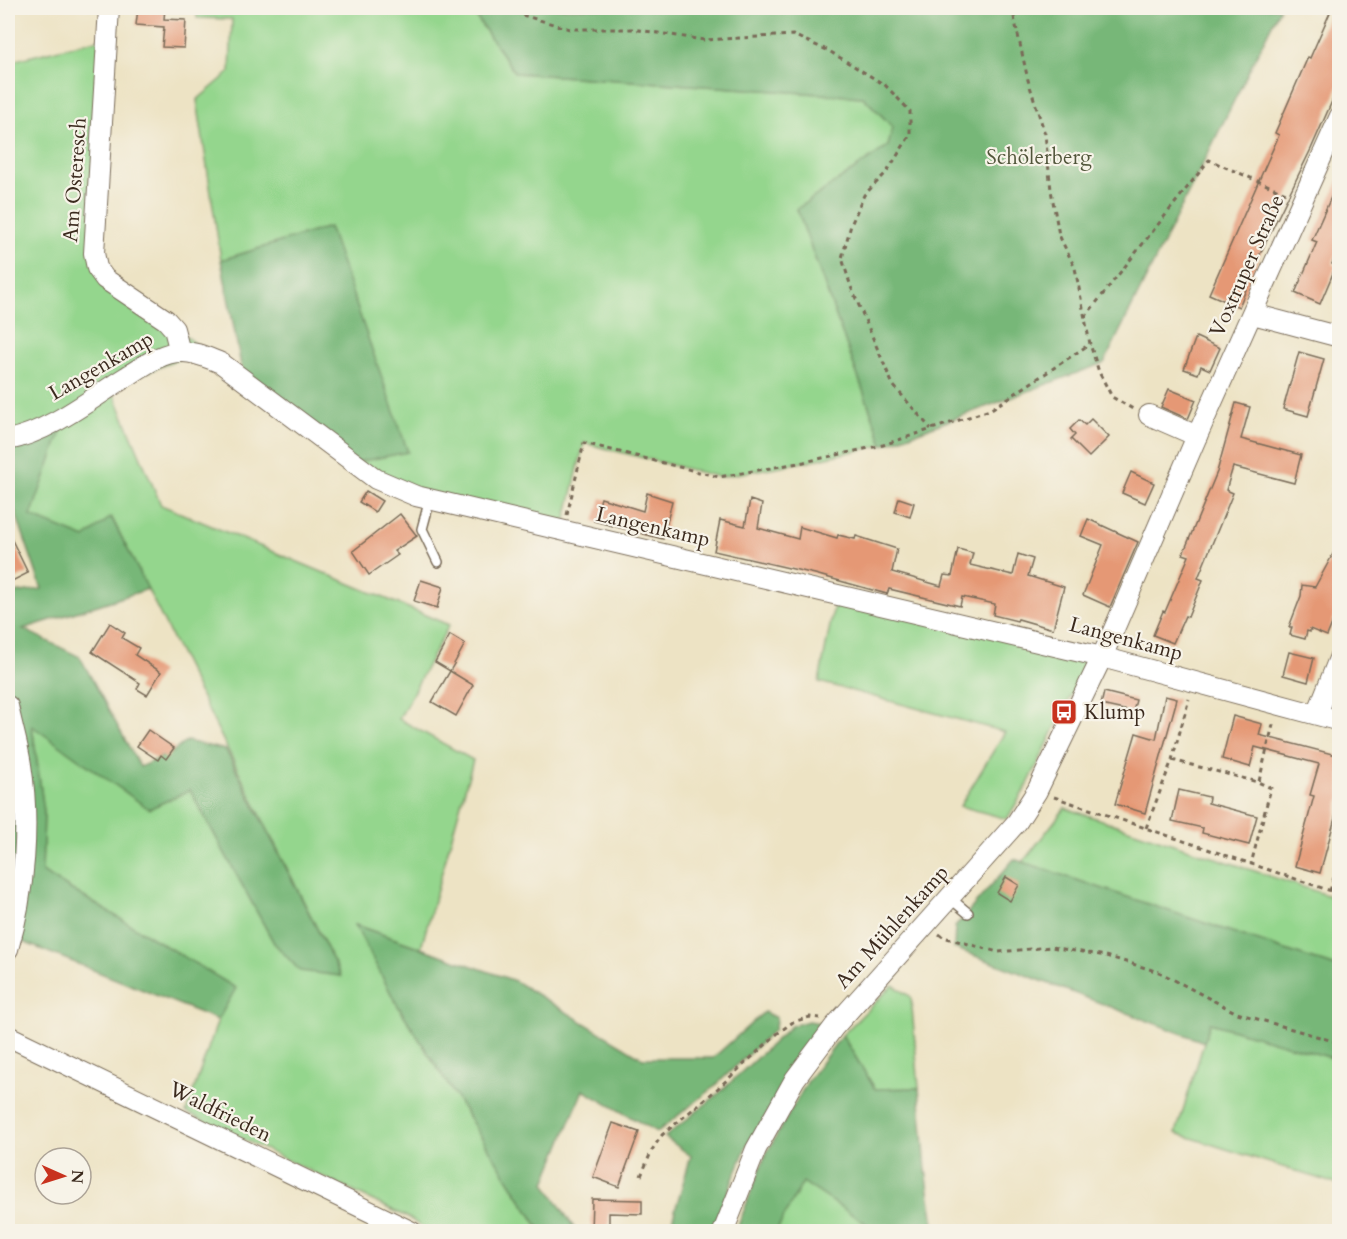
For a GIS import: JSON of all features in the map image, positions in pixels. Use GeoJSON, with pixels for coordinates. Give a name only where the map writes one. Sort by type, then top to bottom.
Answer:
{"type":"FeatureCollection","features":[{"type":"Feature","properties":{"kind":"street","name":"Am Osteresch"},"geometry":{"type":"LineString","coordinates":[[109,8],[94,254],[97,268],[105,279],[166,320],[174,329],[180,352]]}},
{"type":"Feature","properties":{"kind":"street","name":"Voxtruper Straße"},"geometry":{"type":"LineString","coordinates":[[1102,657],[1197,436],[1340,116]]}},
{"type":"Feature","properties":{"kind":"street"},"geometry":{"type":"LineString","coordinates":[[1253,314],[1340,337]]}},
{"type":"Feature","properties":{"kind":"street","name":"Langenkamp"},"geometry":{"type":"LineString","coordinates":[[8,440],[36,431],[68,414],[166,354],[194,353],[221,363],[376,479],[417,496],[1102,657],[1340,721]]}},
{"type":"Feature","properties":{"kind":"street"},"geometry":{"type":"LineString","coordinates":[[1149,415],[1197,436]]}},
{"type":"Feature","properties":{"kind":"street"},"geometry":{"type":"LineString","coordinates":[[1317,714],[1340,656]]}},
{"type":"Feature","properties":{"kind":"street","name":"Am Mühlenkamp"},"geometry":{"type":"LineString","coordinates":[[723,1232],[756,1149],[795,1079],[834,1027],[1017,822],[1037,790],[1102,657]]}},
{"type":"Feature","properties":{"kind":"street"},"geometry":{"type":"LineString","coordinates":[[8,706],[21,765],[25,831],[21,888],[8,949]]}},
{"type":"Feature","properties":{"kind":"street","name":"Waldfrieden"},"geometry":{"type":"LineString","coordinates":[[8,1036],[412,1232]]}},
{"type":"Feature","properties":{"kind":"lane"},"geometry":{"type":"LineString","coordinates":[[430,499],[422,529],[438,562]]}},
{"type":"Feature","properties":{"kind":"lane"},"geometry":{"type":"LineString","coordinates":[[950,898],[968,913]]}},
{"type":"Feature","properties":{"kind":"path"},"geometry":{"type":"LineString","coordinates":[[517,8],[522,15],[570,29],[632,29],[704,40],[793,35],[829,51],[885,85],[910,111],[910,135],[887,172],[864,195],[851,225],[842,258],[850,287],[893,385],[931,429]]}},
{"type":"Feature","properties":{"kind":"path"},"geometry":{"type":"LineString","coordinates":[[1012,8],[1028,80],[1045,134],[1059,235],[1075,268],[1090,344],[1099,372],[1112,397],[1149,415]]}},
{"type":"Feature","properties":{"kind":"path"},"geometry":{"type":"LineString","coordinates":[[1085,317],[1209,160],[1302,200]]}},
{"type":"Feature","properties":{"kind":"path"},"geometry":{"type":"LineString","coordinates":[[563,531],[584,443],[719,477],[804,462],[883,445],[990,410],[1090,344]]}},
{"type":"Feature","properties":{"kind":"path"},"geometry":{"type":"LineString","coordinates":[[1146,828],[1172,760],[1193,682]]}},
{"type":"Feature","properties":{"kind":"path"},"geometry":{"type":"LineString","coordinates":[[1258,782],[1278,705]]}},
{"type":"Feature","properties":{"kind":"path"},"geometry":{"type":"LineString","coordinates":[[1172,760],[1258,782],[1271,788],[1251,864]]}},
{"type":"Feature","properties":{"kind":"path"},"geometry":{"type":"LineString","coordinates":[[1037,790],[1340,894]]}},
{"type":"Feature","properties":{"kind":"path"},"geometry":{"type":"LineString","coordinates":[[1330,891],[1340,856]]}},
{"type":"Feature","properties":{"kind":"path"},"geometry":{"type":"LineString","coordinates":[[927,924],[943,937],[998,952],[1052,947],[1106,956],[1159,972],[1237,1013],[1340,1043]]}},
{"type":"Feature","properties":{"kind":"path"},"geometry":{"type":"LineString","coordinates":[[641,1176],[652,1150],[662,1135],[715,1091],[778,1033],[793,1022],[810,1017],[824,1018],[834,1027]]}},
{"type":"Feature","properties":{"kind":"green space"},"geometry":{"type":"Polygon","coordinates":[[[197,8],[470,8],[515,73],[863,97],[893,127],[888,146],[797,209],[883,445],[719,477],[584,443],[563,531],[416,496],[353,463],[407,452],[329,228],[221,260],[197,100],[230,72],[232,19],[197,18],[197,8]]]}},
{"type":"Feature","properties":{"kind":"green space","name":"Schölerberg"},"geometry":{"type":"Polygon","coordinates":[[[470,8],[1280,8],[1104,363],[883,445],[797,209],[888,146],[893,127],[863,97],[515,73],[470,8]]]}},
{"type":"Feature","properties":{"kind":"green space"},"geometry":{"type":"Polygon","coordinates":[[[108,37],[97,268],[221,363],[194,353],[111,387],[161,505],[449,625],[399,719],[473,760],[421,948],[356,925],[395,1001],[541,1231],[428,1231],[407,1217],[186,1112],[218,1020],[235,988],[42,872],[44,812],[32,725],[149,809],[190,790],[274,943],[341,976],[112,518],[85,538],[30,516],[67,415],[8,440],[8,62],[108,37]]]}},
{"type":"Feature","properties":{"kind":"green space"},"geometry":{"type":"Polygon","coordinates":[[[329,227],[408,452],[353,463],[244,381],[221,260],[329,227]]]}},
{"type":"Feature","properties":{"kind":"green space"},"geometry":{"type":"Polygon","coordinates":[[[67,414],[31,516],[85,538],[111,517],[148,589],[23,629],[80,657],[140,767],[172,752],[187,741],[226,750],[341,976],[300,971],[274,943],[190,790],[149,809],[32,726],[44,812],[42,872],[236,988],[218,1020],[8,936],[8,594],[42,589],[14,508],[8,506],[8,440],[67,414]]]}},
{"type":"Feature","properties":{"kind":"green space"},"geometry":{"type":"Polygon","coordinates":[[[836,595],[1091,654],[1027,786],[1007,819],[960,806],[1005,732],[819,682],[836,595]]]}},
{"type":"Feature","properties":{"kind":"green space"},"geometry":{"type":"Polygon","coordinates":[[[1065,808],[1339,899],[1339,968],[1023,862],[1065,808]]]}},
{"type":"Feature","properties":{"kind":"green space"},"geometry":{"type":"Polygon","coordinates":[[[1014,859],[1339,968],[1339,1060],[1210,1023],[1204,1042],[954,948],[955,927],[1014,859]]]}},
{"type":"Feature","properties":{"kind":"green space"},"geometry":{"type":"Polygon","coordinates":[[[355,925],[515,981],[642,1058],[713,1058],[764,1012],[776,1018],[775,1029],[713,1088],[657,1132],[583,1090],[545,1183],[576,1231],[541,1231],[395,1001],[355,925]]]}},
{"type":"Feature","properties":{"kind":"green space"},"geometry":{"type":"Polygon","coordinates":[[[893,985],[911,997],[919,1088],[875,1089],[842,1035],[893,985]]]}},
{"type":"Feature","properties":{"kind":"green space"},"geometry":{"type":"Polygon","coordinates":[[[808,1021],[825,1025],[747,1145],[712,1231],[669,1231],[691,1156],[665,1137],[718,1094],[791,1026],[808,1021]]]}},
{"type":"Feature","properties":{"kind":"green space"},"geometry":{"type":"Polygon","coordinates":[[[1210,1023],[1339,1060],[1339,1185],[1176,1133],[1210,1023]]]}},
{"type":"Feature","properties":{"kind":"green space"},"geometry":{"type":"Polygon","coordinates":[[[842,1035],[875,1089],[919,1088],[926,1170],[935,1231],[877,1231],[803,1182],[776,1231],[736,1231],[766,1154],[808,1081],[842,1035]]]}},
{"type":"Feature","properties":{"kind":"green space"},"geometry":{"type":"Polygon","coordinates":[[[803,1181],[877,1231],[776,1232],[803,1181]]]}},
{"type":"Feature","properties":{"kind":"building"},"geometry":{"type":"Polygon","coordinates":[[[138,8],[165,8],[164,19],[186,20],[184,48],[162,47],[164,27],[136,25],[138,8]]]}},
{"type":"Feature","properties":{"kind":"building"},"geometry":{"type":"Polygon","coordinates":[[[1332,8],[1340,8],[1340,83],[1261,252],[1239,307],[1209,294],[1279,135],[1275,133],[1332,8]]]}},
{"type":"Feature","properties":{"kind":"building"},"geometry":{"type":"Polygon","coordinates":[[[1340,177],[1340,247],[1332,264],[1336,266],[1320,304],[1295,293],[1317,242],[1312,240],[1340,177]]]}},
{"type":"Feature","properties":{"kind":"building"},"geometry":{"type":"Polygon","coordinates":[[[1196,337],[1220,348],[1210,370],[1201,366],[1198,374],[1184,369],[1196,337]]]}},
{"type":"Feature","properties":{"kind":"building"},"geometry":{"type":"Polygon","coordinates":[[[1299,352],[1324,359],[1308,416],[1283,409],[1299,352]]]}},
{"type":"Feature","properties":{"kind":"building"},"geometry":{"type":"Polygon","coordinates":[[[1169,389],[1196,400],[1188,419],[1161,407],[1169,389]]]}},
{"type":"Feature","properties":{"kind":"building"},"geometry":{"type":"Polygon","coordinates":[[[1236,403],[1250,407],[1241,439],[1301,455],[1294,483],[1233,467],[1226,490],[1233,493],[1198,578],[1203,580],[1188,617],[1185,616],[1173,643],[1153,635],[1189,556],[1183,554],[1217,472],[1236,403]]]}},
{"type":"Feature","properties":{"kind":"building"},"geometry":{"type":"Polygon","coordinates":[[[1091,419],[1109,437],[1089,457],[1071,439],[1075,435],[1070,429],[1079,420],[1085,425],[1091,419]]]}},
{"type":"Feature","properties":{"kind":"building"},"geometry":{"type":"Polygon","coordinates":[[[1131,472],[1154,483],[1145,503],[1122,493],[1131,472]]]}},
{"type":"Feature","properties":{"kind":"building"},"geometry":{"type":"Polygon","coordinates":[[[366,491],[382,501],[375,512],[359,502],[366,491]]]}},
{"type":"Feature","properties":{"kind":"building"},"geometry":{"type":"Polygon","coordinates":[[[647,493],[672,501],[663,539],[594,521],[601,498],[643,511],[647,493]]]}},
{"type":"Feature","properties":{"kind":"building"},"geometry":{"type":"Polygon","coordinates":[[[899,498],[914,503],[910,517],[895,512],[899,498]]]}},
{"type":"Feature","properties":{"kind":"building"},"geometry":{"type":"Polygon","coordinates":[[[750,500],[762,504],[758,528],[798,539],[800,527],[837,538],[838,535],[855,539],[856,536],[897,549],[892,572],[941,586],[944,575],[952,576],[958,549],[973,553],[970,565],[1013,575],[1018,554],[1033,559],[1028,576],[1064,587],[1053,629],[993,615],[995,604],[962,597],[960,606],[889,589],[887,594],[815,574],[714,551],[720,520],[745,526],[750,500]]]}},
{"type":"Feature","properties":{"kind":"building"},"geometry":{"type":"Polygon","coordinates":[[[400,514],[417,536],[394,551],[398,555],[369,575],[353,551],[400,514]]]}},
{"type":"Feature","properties":{"kind":"building"},"geometry":{"type":"Polygon","coordinates":[[[1088,519],[1138,542],[1110,607],[1083,595],[1103,545],[1081,536],[1088,519]]]}},
{"type":"Feature","properties":{"kind":"building"},"geometry":{"type":"Polygon","coordinates":[[[8,532],[28,573],[8,583],[8,532]]]}},
{"type":"Feature","properties":{"kind":"building"},"geometry":{"type":"Polygon","coordinates":[[[1340,541],[1340,604],[1327,636],[1310,629],[1305,639],[1290,635],[1292,627],[1289,627],[1301,596],[1302,585],[1315,587],[1340,541]]]}},
{"type":"Feature","properties":{"kind":"building"},"geometry":{"type":"Polygon","coordinates":[[[421,580],[443,587],[437,608],[414,601],[421,580]]]}},
{"type":"Feature","properties":{"kind":"building"},"geometry":{"type":"Polygon","coordinates":[[[110,623],[125,633],[122,638],[139,648],[135,655],[161,672],[147,695],[137,689],[140,683],[92,652],[110,623]]]}},
{"type":"Feature","properties":{"kind":"building"},"geometry":{"type":"Polygon","coordinates":[[[450,635],[465,644],[450,671],[435,662],[450,635]]]}},
{"type":"Feature","properties":{"kind":"building"},"geometry":{"type":"Polygon","coordinates":[[[1289,652],[1314,658],[1308,682],[1283,675],[1289,652]]]}},
{"type":"Feature","properties":{"kind":"building"},"geometry":{"type":"Polygon","coordinates":[[[450,671],[473,685],[456,716],[432,702],[450,671]]]}},
{"type":"Feature","properties":{"kind":"building"},"geometry":{"type":"Polygon","coordinates":[[[1104,692],[1136,700],[1133,712],[1101,705],[1104,692]]]}},
{"type":"Feature","properties":{"kind":"building"},"geometry":{"type":"Polygon","coordinates":[[[1165,696],[1177,699],[1145,813],[1115,804],[1136,733],[1156,739],[1165,696]]]}},
{"type":"Feature","properties":{"kind":"building"},"geometry":{"type":"Polygon","coordinates":[[[1233,716],[1262,724],[1259,735],[1340,756],[1340,800],[1320,873],[1295,866],[1314,796],[1310,795],[1319,764],[1255,747],[1250,767],[1222,759],[1233,716]]]}},
{"type":"Feature","properties":{"kind":"building"},"geometry":{"type":"Polygon","coordinates":[[[148,730],[174,748],[166,759],[161,755],[158,760],[137,746],[148,730]]]}},
{"type":"Feature","properties":{"kind":"building"},"geometry":{"type":"Polygon","coordinates":[[[1179,790],[1209,797],[1208,803],[1257,816],[1249,845],[1202,833],[1203,828],[1172,821],[1179,790]]]}},
{"type":"Feature","properties":{"kind":"building"},"geometry":{"type":"Polygon","coordinates":[[[1006,877],[1019,885],[1010,901],[997,893],[1006,877]]]}},
{"type":"Feature","properties":{"kind":"building"},"geometry":{"type":"Polygon","coordinates":[[[613,1123],[639,1132],[619,1187],[593,1177],[613,1123]]]}},
{"type":"Feature","properties":{"kind":"building"},"geometry":{"type":"Polygon","coordinates":[[[592,1199],[642,1200],[642,1214],[609,1213],[609,1232],[591,1232],[592,1199]]]}},
{"type":"Feature","properties":{"kind":"place","name":"Klump"},"geometry":{"type":"Point","coordinates":[1064,712]}}]}
